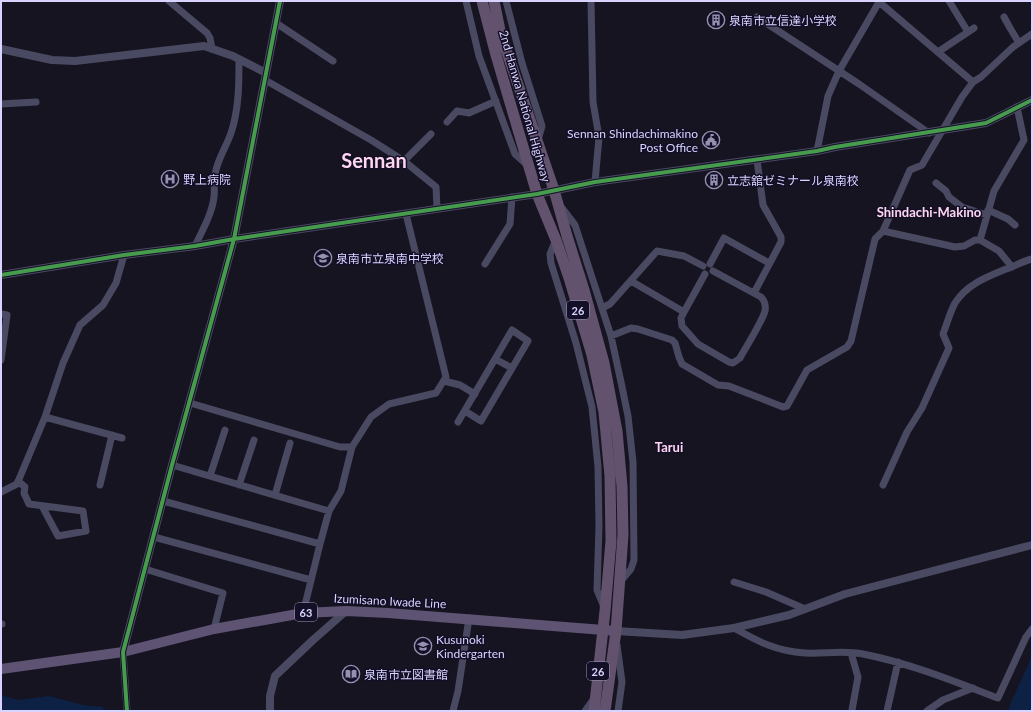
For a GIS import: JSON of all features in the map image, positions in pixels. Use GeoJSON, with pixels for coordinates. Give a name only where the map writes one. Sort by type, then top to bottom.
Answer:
{"type":"FeatureCollection","features":[{"type":"Feature","properties":{"kind":"highway","name":"2nd Hanwa National Highway"},"geometry":{"type":"LineString","coordinates":[[482,1],[496,55],[537,194],[556,240],[569,278],[592,355],[604,412],[610,476],[611,541],[594,711]]}},
{"type":"Feature","properties":{"kind":"highway","name":"2nd Hanwa National Highway"},"geometry":{"type":"LineString","coordinates":[[494,1],[501,35],[538,140],[584,290],[604,363],[616,424],[622,493],[623,535],[616,631],[605,711]]}},
{"type":"Feature","properties":{"kind":"main road","name":"Izumisano Iwade Line"},"geometry":{"type":"LineString","coordinates":[[1,669],[123,652],[214,629],[304,612],[346,611],[469,618],[616,631]]}},
{"type":"Feature","properties":{"kind":"street"},"geometry":{"type":"LineString","coordinates":[[169,1],[207,33],[210,38],[212,49]]}},
{"type":"Feature","properties":{"kind":"street"},"geometry":{"type":"LineString","coordinates":[[127,711],[123,652],[234,238],[280,1]]}},
{"type":"Feature","properties":{"kind":"street"},"geometry":{"type":"LineString","coordinates":[[466,1],[479,56],[515,154],[529,168]]}},
{"type":"Feature","properties":{"kind":"street"},"geometry":{"type":"LineString","coordinates":[[506,1],[522,63],[542,126],[538,140]]}},
{"type":"Feature","properties":{"kind":"street"},"geometry":{"type":"LineString","coordinates":[[592,1],[593,102],[599,137],[595,182]]}},
{"type":"Feature","properties":{"kind":"street"},"geometry":{"type":"LineString","coordinates":[[938,52],[971,30],[949,1]]}},
{"type":"Feature","properties":{"kind":"street"},"geometry":{"type":"LineString","coordinates":[[817,151],[828,96],[839,71],[878,2],[973,82]]}},
{"type":"Feature","properties":{"kind":"street"},"geometry":{"type":"LineString","coordinates":[[1004,16],[1020,43]]}},
{"type":"Feature","properties":{"kind":"street"},"geometry":{"type":"LineString","coordinates":[[757,17],[929,133]]}},
{"type":"Feature","properties":{"kind":"street"},"geometry":{"type":"LineString","coordinates":[[276,23],[333,60]]}},
{"type":"Feature","properties":{"kind":"street"},"geometry":{"type":"LineString","coordinates":[[611,336],[630,328],[638,329],[672,340],[682,364],[718,385],[729,386],[783,407],[787,406],[807,370],[847,347],[851,341],[875,239],[883,231],[910,170],[922,165],[962,97],[973,82],[1032,34]]}},
{"type":"Feature","properties":{"kind":"street"},"geometry":{"type":"LineString","coordinates":[[1,48],[41,58],[69,61],[204,46],[239,59],[404,161],[436,187],[437,208]]}},
{"type":"Feature","properties":{"kind":"street"},"geometry":{"type":"LineString","coordinates":[[195,246],[209,215],[214,198],[216,169],[231,133],[236,114],[239,91],[239,59]]}},
{"type":"Feature","properties":{"kind":"street"},"geometry":{"type":"LineString","coordinates":[[1,276],[124,255],[195,246],[234,238],[512,198],[595,182],[756,160],[942,131],[986,123],[1032,100]]}},
{"type":"Feature","properties":{"kind":"street"},"geometry":{"type":"LineString","coordinates":[[447,122],[457,111],[469,113],[496,101]]}},
{"type":"Feature","properties":{"kind":"street"},"geometry":{"type":"LineString","coordinates":[[1,104],[36,102]]}},
{"type":"Feature","properties":{"kind":"street"},"geometry":{"type":"LineString","coordinates":[[980,240],[994,191],[1024,140],[1017,108]]}},
{"type":"Feature","properties":{"kind":"street"},"geometry":{"type":"LineString","coordinates":[[404,161],[431,134]]}},
{"type":"Feature","properties":{"kind":"street"},"geometry":{"type":"LineString","coordinates":[[754,293],[781,242],[781,237],[763,205],[756,160]]}},
{"type":"Feature","properties":{"kind":"street"},"geometry":{"type":"LineString","coordinates":[[936,183],[946,191],[949,197],[962,207],[988,212],[1008,219],[1015,225]]}},
{"type":"Feature","properties":{"kind":"street"},"geometry":{"type":"LineString","coordinates":[[485,264],[510,224],[512,198]]}},
{"type":"Feature","properties":{"kind":"street"},"geometry":{"type":"LineString","coordinates":[[558,203],[575,225],[611,336],[628,416],[634,495],[634,560],[631,569],[620,582]]}},
{"type":"Feature","properties":{"kind":"street"},"geometry":{"type":"LineString","coordinates":[[304,612],[329,511],[340,491],[352,447],[371,417],[389,404],[436,393],[446,377],[406,214]]}},
{"type":"Feature","properties":{"kind":"street"},"geometry":{"type":"LineString","coordinates":[[883,231],[955,247],[964,246],[975,240],[980,240],[999,251],[1012,267]]}},
{"type":"Feature","properties":{"kind":"street"},"geometry":{"type":"LineString","coordinates":[[602,308],[610,304],[657,251],[684,256],[708,269],[754,293],[764,300],[765,310],[740,358],[733,363],[698,344],[682,326],[681,318],[708,269],[724,238],[769,263]]}},
{"type":"Feature","properties":{"kind":"street"},"geometry":{"type":"LineString","coordinates":[[1,492],[16,484],[18,481],[45,417],[63,363],[80,325],[103,305],[116,283],[124,255]]}},
{"type":"Feature","properties":{"kind":"street"},"geometry":{"type":"LineString","coordinates":[[883,485],[907,432],[922,408],[949,348],[943,334],[955,304],[972,286],[984,278],[1026,260],[1032,259]]}},
{"type":"Feature","properties":{"kind":"street"},"geometry":{"type":"LineString","coordinates":[[631,281],[684,312]]}},
{"type":"Feature","properties":{"kind":"street"},"geometry":{"type":"LineString","coordinates":[[1,314],[7,315],[1,360]]}},
{"type":"Feature","properties":{"kind":"street"},"geometry":{"type":"LineString","coordinates":[[458,422],[512,330],[528,341],[481,421],[465,411]]}},
{"type":"Feature","properties":{"kind":"street"},"geometry":{"type":"LineString","coordinates":[[495,359],[512,368]]}},
{"type":"Feature","properties":{"kind":"street"},"geometry":{"type":"LineString","coordinates":[[444,381],[460,385],[475,394]]}},
{"type":"Feature","properties":{"kind":"street"},"geometry":{"type":"LineString","coordinates":[[190,403],[340,447],[352,447]]}},
{"type":"Feature","properties":{"kind":"street"},"geometry":{"type":"LineString","coordinates":[[45,417],[122,438]]}},
{"type":"Feature","properties":{"kind":"street"},"geometry":{"type":"LineString","coordinates":[[210,476],[225,430]]}},
{"type":"Feature","properties":{"kind":"street"},"geometry":{"type":"LineString","coordinates":[[100,485],[112,435]]}},
{"type":"Feature","properties":{"kind":"street"},"geometry":{"type":"LineString","coordinates":[[239,485],[254,440]]}},
{"type":"Feature","properties":{"kind":"street"},"geometry":{"type":"LineString","coordinates":[[275,495],[290,443]]}},
{"type":"Feature","properties":{"kind":"street"},"geometry":{"type":"LineString","coordinates":[[172,465],[329,511]]}},
{"type":"Feature","properties":{"kind":"street"},"geometry":{"type":"LineString","coordinates":[[18,481],[25,487],[24,493],[29,504],[83,511],[86,531],[58,536],[42,506]]}},
{"type":"Feature","properties":{"kind":"street"},"geometry":{"type":"LineString","coordinates":[[163,501],[320,544]]}},
{"type":"Feature","properties":{"kind":"street"},"geometry":{"type":"LineString","coordinates":[[154,536],[311,580]]}},
{"type":"Feature","properties":{"kind":"street"},"geometry":{"type":"LineString","coordinates":[[618,711],[622,682],[616,631],[682,635],[734,628],[789,615],[845,594],[1032,545]]}},
{"type":"Feature","properties":{"kind":"street"},"geometry":{"type":"LineString","coordinates":[[145,569],[223,593],[214,629]]}},
{"type":"Feature","properties":{"kind":"street"},"geometry":{"type":"LineString","coordinates":[[734,582],[766,592],[805,609]]}},
{"type":"Feature","properties":{"kind":"street"},"geometry":{"type":"LineString","coordinates":[[270,711],[270,696],[275,676],[346,611]]}},
{"type":"Feature","properties":{"kind":"street"},"geometry":{"type":"LineString","coordinates":[[453,711],[458,691],[469,618]]}},
{"type":"Feature","properties":{"kind":"street"},"geometry":{"type":"LineString","coordinates":[[734,628],[765,645],[786,651],[806,653],[860,653],[898,662],[998,698],[1026,636],[1032,629]]}},
{"type":"Feature","properties":{"kind":"street"},"geometry":{"type":"LineString","coordinates":[[851,653],[858,677],[852,710]]}},
{"type":"Feature","properties":{"kind":"street"},"geometry":{"type":"LineString","coordinates":[[887,711],[898,662]]}},
{"type":"Feature","properties":{"kind":"street"},"geometry":{"type":"LineString","coordinates":[[927,711],[943,700],[973,688]]}},
{"type":"Feature","properties":{"kind":"street"},"geometry":{"type":"LineString","coordinates":[[585,711],[595,697]]}},
{"type":"Feature","properties":{"kind":"water"},"geometry":{"type":"Polygon","coordinates":[[[1032,656],[1032,711],[1009,711],[1009,707],[1032,656]]]}},
{"type":"Feature","properties":{"kind":"water"},"geometry":{"type":"Polygon","coordinates":[[[1,695],[18,700],[49,696],[83,705],[103,707],[104,711],[1,711],[1,695]]]}},
{"type":"Feature","properties":{"kind":"cycle path"},"geometry":{"type":"LineString","coordinates":[[127,711],[123,652],[172,465],[234,239],[280,1]]}},
{"type":"Feature","properties":{"kind":"cycle path"},"geometry":{"type":"LineString","coordinates":[[1,275],[124,255],[195,246],[537,194],[595,182],[817,151],[986,123],[1032,100]]}},
{"type":"Feature","properties":{"kind":"place","name":"泉南市立信達小学校"},"geometry":{"type":"Point","coordinates":[716,20]}},
{"type":"Feature","properties":{"kind":"place","name":"Sennan Shindachimakino Post Office"},"geometry":{"type":"Point","coordinates":[711,140]}},
{"type":"Feature","properties":{"kind":"place","name":"野上病院"},"geometry":{"type":"Point","coordinates":[170,179]}},
{"type":"Feature","properties":{"kind":"place","name":"立志舘ゼミナール泉南校"},"geometry":{"type":"Point","coordinates":[714,180]}},
{"type":"Feature","properties":{"kind":"place","name":"泉南市立泉南中学校"},"geometry":{"type":"Point","coordinates":[323,258]}},
{"type":"Feature","properties":{"kind":"place","name":"Kusunoki Kindergarten"},"geometry":{"type":"Point","coordinates":[423,646]}},
{"type":"Feature","properties":{"kind":"place","name":"泉南市立図書館"},"geometry":{"type":"Point","coordinates":[351,674]}},
{"type":"Feature","properties":{"kind":"district","name":"Sennan"},"geometry":{"type":"Point","coordinates":[374,160]}},
{"type":"Feature","properties":{"kind":"district","name":"Shindachi-Makino"},"geometry":{"type":"Point","coordinates":[929,212]}},
{"type":"Feature","properties":{"kind":"district","name":"Tarui"},"geometry":{"type":"Point","coordinates":[669,447]}}]}
